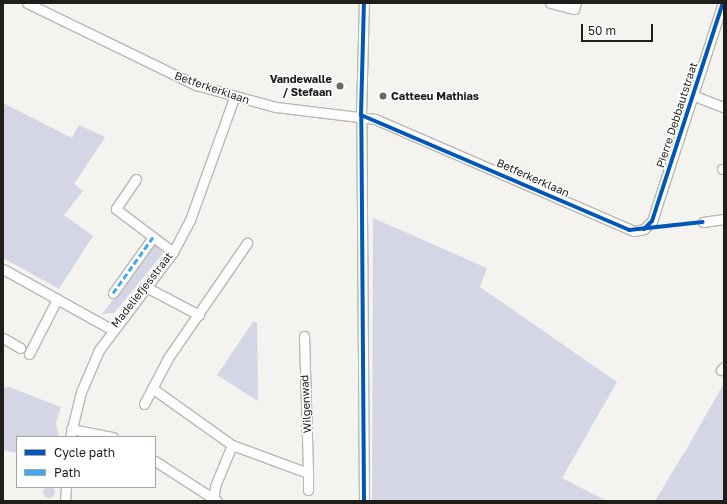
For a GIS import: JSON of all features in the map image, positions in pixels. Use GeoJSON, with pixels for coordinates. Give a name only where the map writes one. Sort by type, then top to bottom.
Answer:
{"type":"FeatureCollection","features":[{"type":"Feature","properties":{"kind":"street","name":"Betferkerklaan"},"geometry":{"type":"LineString","coordinates":[[27,3],[170,73],[234,98],[293,110],[361,115],[629,230],[644,229]]}},
{"type":"Feature","properties":{"kind":"street"},"geometry":{"type":"LineString","coordinates":[[364,3],[361,115],[364,501]]}},
{"type":"Feature","properties":{"kind":"street"},"geometry":{"type":"LineString","coordinates":[[550,3],[574,9],[576,3]]}},
{"type":"Feature","properties":{"kind":"street","name":"Pierre Debbautstraat"},"geometry":{"type":"LineString","coordinates":[[644,229],[652,221],[723,3]]}},
{"type":"Feature","properties":{"kind":"street"},"geometry":{"type":"LineString","coordinates":[[692,95],[724,107]]}},
{"type":"Feature","properties":{"kind":"street","name":"Madeliefjesstraat"},"geometry":{"type":"LineString","coordinates":[[71,433],[88,373],[112,329],[173,252],[202,193],[234,98]]}},
{"type":"Feature","properties":{"kind":"street"},"geometry":{"type":"LineString","coordinates":[[136,179],[116,209],[173,252]]}},
{"type":"Feature","properties":{"kind":"street"},"geometry":{"type":"LineString","coordinates":[[703,222],[724,219]]}},
{"type":"Feature","properties":{"kind":"street"},"geometry":{"type":"LineString","coordinates":[[113,293],[153,237]]}},
{"type":"Feature","properties":{"kind":"street"},"geometry":{"type":"LineString","coordinates":[[144,404],[152,388],[247,243]]}},
{"type":"Feature","properties":{"kind":"street"},"geometry":{"type":"LineString","coordinates":[[3,269],[112,329]]}},
{"type":"Feature","properties":{"kind":"street"},"geometry":{"type":"LineString","coordinates":[[146,287],[199,315]]}},
{"type":"Feature","properties":{"kind":"street"},"geometry":{"type":"LineString","coordinates":[[29,354],[57,299]]}},
{"type":"Feature","properties":{"kind":"street","name":"Wilgenwad"},"geometry":{"type":"LineString","coordinates":[[304,336],[308,490]]}},
{"type":"Feature","properties":{"kind":"street"},"geometry":{"type":"LineString","coordinates":[[3,338],[20,348]]}},
{"type":"Feature","properties":{"kind":"street"},"geometry":{"type":"LineString","coordinates":[[152,388],[232,445],[308,473]]}},
{"type":"Feature","properties":{"kind":"street"},"geometry":{"type":"LineString","coordinates":[[71,433],[102,436]]}},
{"type":"Feature","properties":{"kind":"street"},"geometry":{"type":"LineString","coordinates":[[156,462],[214,500],[215,486],[232,445]]}},
{"type":"Feature","properties":{"kind":"street"},"geometry":{"type":"LineString","coordinates":[[65,501],[66,488]]}},
{"type":"Feature","properties":{"kind":"shaded area"},"geometry":{"type":"Polygon","coordinates":[[[3,103],[72,138],[79,125],[105,137],[74,184],[83,191],[64,215],[93,236],[59,289],[3,258],[3,103]]]}},
{"type":"Feature","properties":{"kind":"shaded area"},"geometry":{"type":"Polygon","coordinates":[[[373,218],[487,268],[480,287],[617,382],[562,478],[607,501],[372,501],[373,218]]]}},
{"type":"Feature","properties":{"kind":"shaded area"},"geometry":{"type":"Polygon","coordinates":[[[155,245],[163,253],[114,313],[102,314],[155,245]]]}},
{"type":"Feature","properties":{"kind":"shaded area"},"geometry":{"type":"Polygon","coordinates":[[[253,322],[257,322],[258,401],[217,375],[253,322]]]}},
{"type":"Feature","properties":{"kind":"shaded area"},"geometry":{"type":"Polygon","coordinates":[[[724,383],[724,501],[655,501],[690,443],[724,383]]]}},
{"type":"Feature","properties":{"kind":"shaded area"},"geometry":{"type":"Polygon","coordinates":[[[9,387],[61,407],[56,423],[59,436],[16,436],[16,453],[3,450],[3,388],[9,387]]]}},
{"type":"Feature","properties":{"kind":"shaded area"},"geometry":{"type":"Polygon","coordinates":[[[45,488],[53,488],[55,492],[53,496],[49,498],[45,496],[43,492],[45,488]]]}},
{"type":"Feature","properties":{"kind":"marked path"},"geometry":{"type":"LineString","coordinates":[[113,293],[153,237]]}},
{"type":"Feature","properties":{"kind":"cycle path"},"geometry":{"type":"LineString","coordinates":[[364,3],[361,115],[364,501]]}},
{"type":"Feature","properties":{"kind":"cycle path"},"geometry":{"type":"LineString","coordinates":[[644,229],[652,221],[723,3]]}},
{"type":"Feature","properties":{"kind":"cycle path"},"geometry":{"type":"LineString","coordinates":[[361,115],[629,230],[703,222]]}},
{"type":"Feature","properties":{"kind":"place","name":"Vandewalle / Stefaan"},"geometry":{"type":"Point","coordinates":[340,86]}},
{"type":"Feature","properties":{"kind":"place","name":"Catteeu Mathias"},"geometry":{"type":"Point","coordinates":[383,96]}}]}
